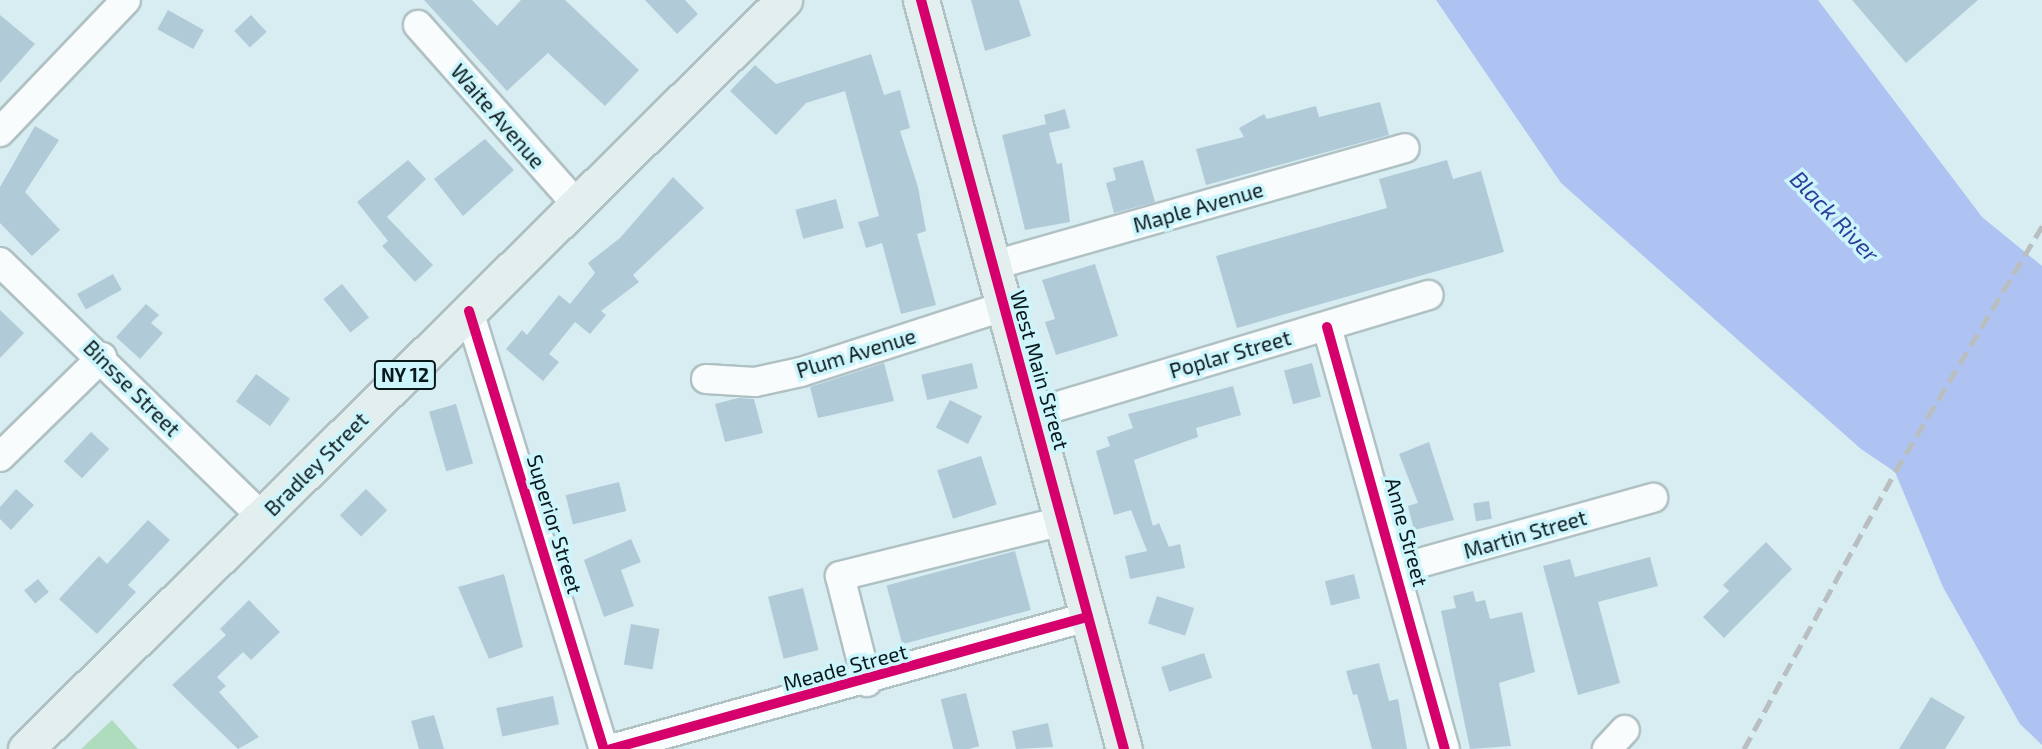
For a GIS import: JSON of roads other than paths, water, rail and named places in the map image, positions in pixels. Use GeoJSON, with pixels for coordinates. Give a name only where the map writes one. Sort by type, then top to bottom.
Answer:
{"type":"FeatureCollection","features":[{"type":"Feature","properties":{"kind":"main road","name":"Bradley Street"},"geometry":{"type":"LineString","coordinates":[[26,749],[784,0]]}},
{"type":"Feature","properties":{"kind":"main road","name":"West Main Street"},"geometry":{"type":"LineString","coordinates":[[921,0],[1002,307],[1124,749]]}},
{"type":"Feature","properties":{"kind":"street"},"geometry":{"type":"LineString","coordinates":[[0,132],[126,0]]}},
{"type":"Feature","properties":{"kind":"street","name":"Waite Avenue"},"geometry":{"type":"LineString","coordinates":[[418,25],[578,206]]}},
{"type":"Feature","properties":{"kind":"street","name":"Maple Avenue"},"geometry":{"type":"LineString","coordinates":[[991,266],[1404,148]]}},
{"type":"Feature","properties":{"kind":"street","name":"Binsse Street"},"geometry":{"type":"LineString","coordinates":[[0,262],[102,357],[262,517]]}},
{"type":"Feature","properties":{"kind":"street","name":"Poplar Street"},"geometry":{"type":"LineString","coordinates":[[1032,414],[1429,296]]}},
{"type":"Feature","properties":{"kind":"street","name":"Plum Avenue"},"geometry":{"type":"LineString","coordinates":[[706,379],[755,382],[801,372],[1002,307]]}},
{"type":"Feature","properties":{"kind":"street","name":"Superior Street"},"geometry":{"type":"LineString","coordinates":[[469,311],[604,749]]}},
{"type":"Feature","properties":{"kind":"street","name":"Anne Street"},"geometry":{"type":"LineString","coordinates":[[1327,327],[1398,569],[1445,749]]}},
{"type":"Feature","properties":{"kind":"street"},"geometry":{"type":"LineString","coordinates":[[0,457],[102,357]]}},
{"type":"Feature","properties":{"kind":"street","name":"Martin Street"},"geometry":{"type":"LineString","coordinates":[[1398,569],[1653,498]]}},
{"type":"Feature","properties":{"kind":"street"},"geometry":{"type":"LineString","coordinates":[[867,682],[840,576],[1062,521]]}},
{"type":"Feature","properties":{"kind":"street","name":"Meade Street"},"geometry":{"type":"LineString","coordinates":[[611,749],[867,682],[1088,617]]}},
{"type":"Feature","properties":{"kind":"water","name":"Black River"},"geometry":{"type":"Polygon","coordinates":[[[1436,0],[1818,0],[1982,217],[2042,266],[2042,745],[2020,724],[1943,587],[1895,472],[1861,449],[1561,183],[1436,0]]]}},
{"type":"Feature","properties":{"kind":"railway"},"geometry":{"type":"LineString","coordinates":[[1744,749],[1895,472],[2042,226]]}}]}
